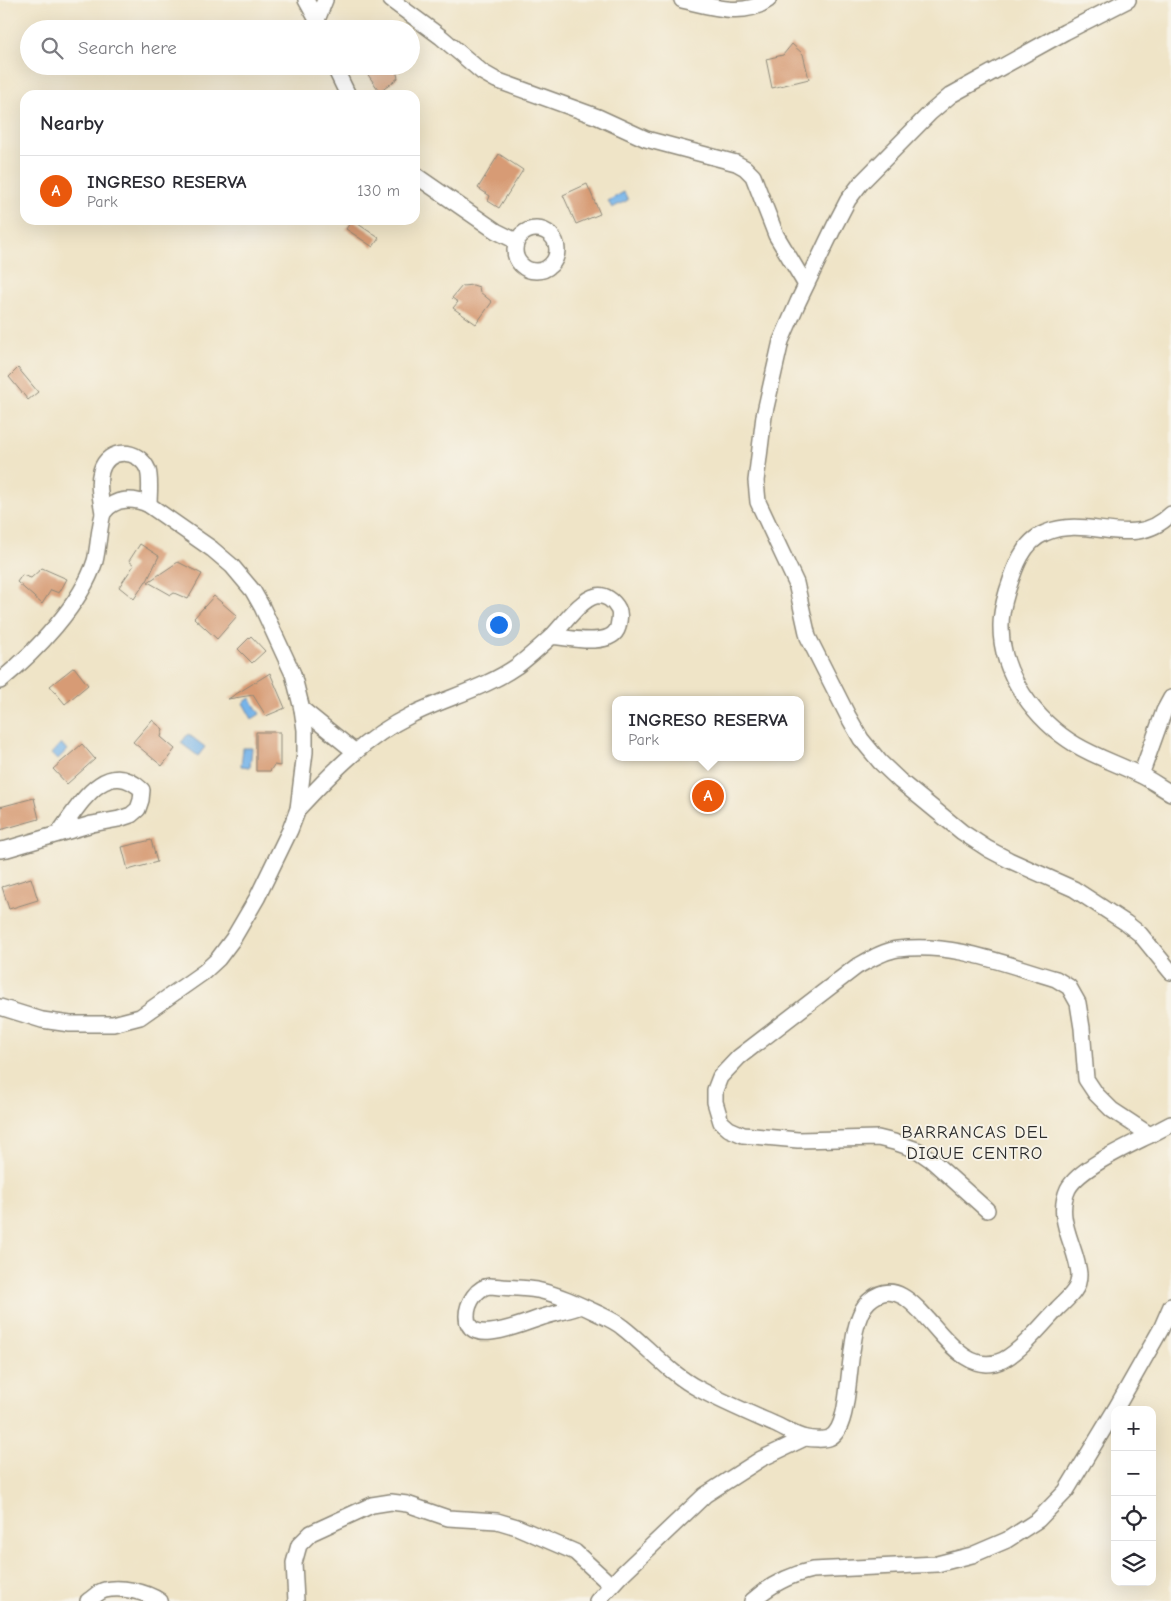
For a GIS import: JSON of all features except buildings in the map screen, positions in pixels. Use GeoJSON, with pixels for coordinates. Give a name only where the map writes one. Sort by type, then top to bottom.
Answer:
{"type":"FeatureCollection","features":[{"type":"Feature","properties":{"kind":"street"},"geometry":{"type":"LineString","coordinates":[[306,0],[317,20]]}},
{"type":"Feature","properties":{"kind":"street"},"geometry":{"type":"LineString","coordinates":[[320,20],[325,0]]}},
{"type":"Feature","properties":{"kind":"street"},"geometry":{"type":"LineString","coordinates":[[392,0],[418,20]]}},
{"type":"Feature","properties":{"kind":"street"},"geometry":{"type":"LineString","coordinates":[[682,0],[725,9],[740,10],[763,4],[768,0]]}},
{"type":"Feature","properties":{"kind":"street"},"geometry":{"type":"LineString","coordinates":[[1128,0],[1065,32],[951,95],[930,113],[861,183],[848,200],[835,225],[781,341],[764,416],[756,481],[758,502],[796,582],[808,637],[861,739],[880,762],[962,832],[1009,860],[1074,888],[1126,923],[1140,934],[1171,972]]}},
{"type":"Feature","properties":{"kind":"street"},"geometry":{"type":"LineString","coordinates":[[420,21],[482,72],[496,80],[598,117],[646,139],[736,163],[745,168],[753,176],[776,234],[806,285]]}},
{"type":"Feature","properties":{"kind":"street"},"geometry":{"type":"LineString","coordinates":[[338,75],[346,90]]}},
{"type":"Feature","properties":{"kind":"street"},"geometry":{"type":"LineString","coordinates":[[420,178],[496,231],[516,241]]}},
{"type":"Feature","properties":{"kind":"street"},"geometry":{"type":"LineString","coordinates":[[0,681],[44,638],[80,594],[89,577],[95,560],[103,513],[99,482],[101,470],[106,460],[114,454],[122,452],[134,456],[143,462],[148,471],[150,505]]}},
{"type":"Feature","properties":{"kind":"street"},"geometry":{"type":"LineString","coordinates":[[0,1007],[42,1020],[70,1024],[113,1024],[140,1017],[204,972],[233,939],[257,898],[290,830],[298,809],[305,752],[305,730],[302,709],[293,674],[253,591],[242,577],[212,549],[150,505],[139,500],[127,500],[115,503],[103,513]]}},
{"type":"Feature","properties":{"kind":"street"},"geometry":{"type":"LineString","coordinates":[[1171,514],[1162,524],[1130,533],[1082,526],[1056,529],[1043,533],[1029,543],[1020,558],[1004,605],[1001,625],[1002,646],[1006,662],[1024,696],[1043,720],[1077,746],[1141,775],[1171,793]]}},
{"type":"Feature","properties":{"kind":"street"},"geometry":{"type":"LineString","coordinates":[[298,809],[354,751],[372,738],[411,715],[501,676],[518,665],[552,636]]}},
{"type":"Feature","properties":{"kind":"street"},"geometry":{"type":"LineString","coordinates":[[1141,775],[1164,711],[1171,698]]}},
{"type":"Feature","properties":{"kind":"street"},"geometry":{"type":"LineString","coordinates":[[302,709],[354,751]]}},
{"type":"Feature","properties":{"kind":"street"},"geometry":{"type":"LineString","coordinates":[[0,850],[58,834],[92,824],[119,820],[131,815],[138,809],[142,790],[132,781],[119,777],[107,779],[92,789],[58,834]]}},
{"type":"Feature","properties":{"kind":"street"},"geometry":{"type":"LineString","coordinates":[[987,1210],[930,1159],[917,1150],[894,1142],[878,1138],[798,1140],[743,1135],[729,1129],[721,1122],[714,1102],[715,1090],[720,1077],[739,1057],[856,967],[877,956],[897,949],[940,948],[958,950],[1056,979],[1069,987],[1078,1003],[1086,1078],[1096,1094],[1112,1110],[1150,1135]]}},
{"type":"Feature","properties":{"kind":"street"},"geometry":{"type":"LineString","coordinates":[[582,1306],[494,1332],[483,1332],[474,1328],[468,1322],[467,1312],[472,1298],[480,1289],[489,1286],[535,1289],[551,1294],[582,1306],[619,1324],[682,1378],[699,1389],[805,1438],[828,1438],[836,1432],[844,1417],[856,1328],[861,1312],[869,1301],[889,1292],[900,1294],[910,1302],[958,1353],[983,1364],[1003,1360],[1015,1351],[1074,1291],[1078,1283],[1079,1274],[1064,1222],[1064,1202],[1068,1189],[1075,1179],[1109,1156],[1171,1124]]}},
{"type":"Feature","properties":{"kind":"street"},"geometry":{"type":"LineString","coordinates":[[1117,1406],[1161,1329],[1171,1306]]}},
{"type":"Feature","properties":{"kind":"street"},"geometry":{"type":"LineString","coordinates":[[752,1601],[779,1581],[797,1573],[812,1570],[937,1564],[972,1555],[1007,1540],[1038,1520],[1066,1492],[1111,1417]]}},
{"type":"Feature","properties":{"kind":"street"},"geometry":{"type":"LineString","coordinates":[[597,1601],[611,1585],[705,1495],[761,1459],[805,1438]]}},
{"type":"Feature","properties":{"kind":"street"},"geometry":{"type":"LineString","coordinates":[[296,1601],[294,1563],[299,1545],[311,1533],[372,1505],[390,1502],[407,1504],[448,1518],[497,1521],[516,1527],[575,1552],[611,1585]]}},
{"type":"Feature","properties":{"kind":"street"},"geometry":{"type":"LineString","coordinates":[[88,1601],[104,1590],[125,1589],[151,1595],[160,1601]]}},
{"type":"Feature","properties":{"kind":"water"},"geometry":{"type":"Polygon","coordinates":[[[624,192],[628,200],[612,208],[608,201],[624,192]]]}},
{"type":"Feature","properties":{"kind":"water"},"geometry":{"type":"Polygon","coordinates":[[[250,698],[260,714],[252,719],[243,703],[250,698]]]}},
{"type":"Feature","properties":{"kind":"water"},"geometry":{"type":"Polygon","coordinates":[[[188,734],[205,747],[198,756],[181,743],[188,734]]]}},
{"type":"Feature","properties":{"kind":"water"},"geometry":{"type":"Polygon","coordinates":[[[61,743],[67,750],[57,760],[51,754],[61,743]]]}},
{"type":"Feature","properties":{"kind":"water"},"geometry":{"type":"Polygon","coordinates":[[[243,748],[252,748],[250,767],[241,766],[243,748]]]}},
{"type":"Feature","properties":{"kind":"place","name":"INGRESO RESERVA"},"geometry":{"type":"Point","coordinates":[708,796]}},
{"type":"Feature","properties":{"kind":"district","name":"BARRANCAS DEL DIQUE CENTRO"},"geometry":{"type":"Point","coordinates":[975,1142]}}]}
